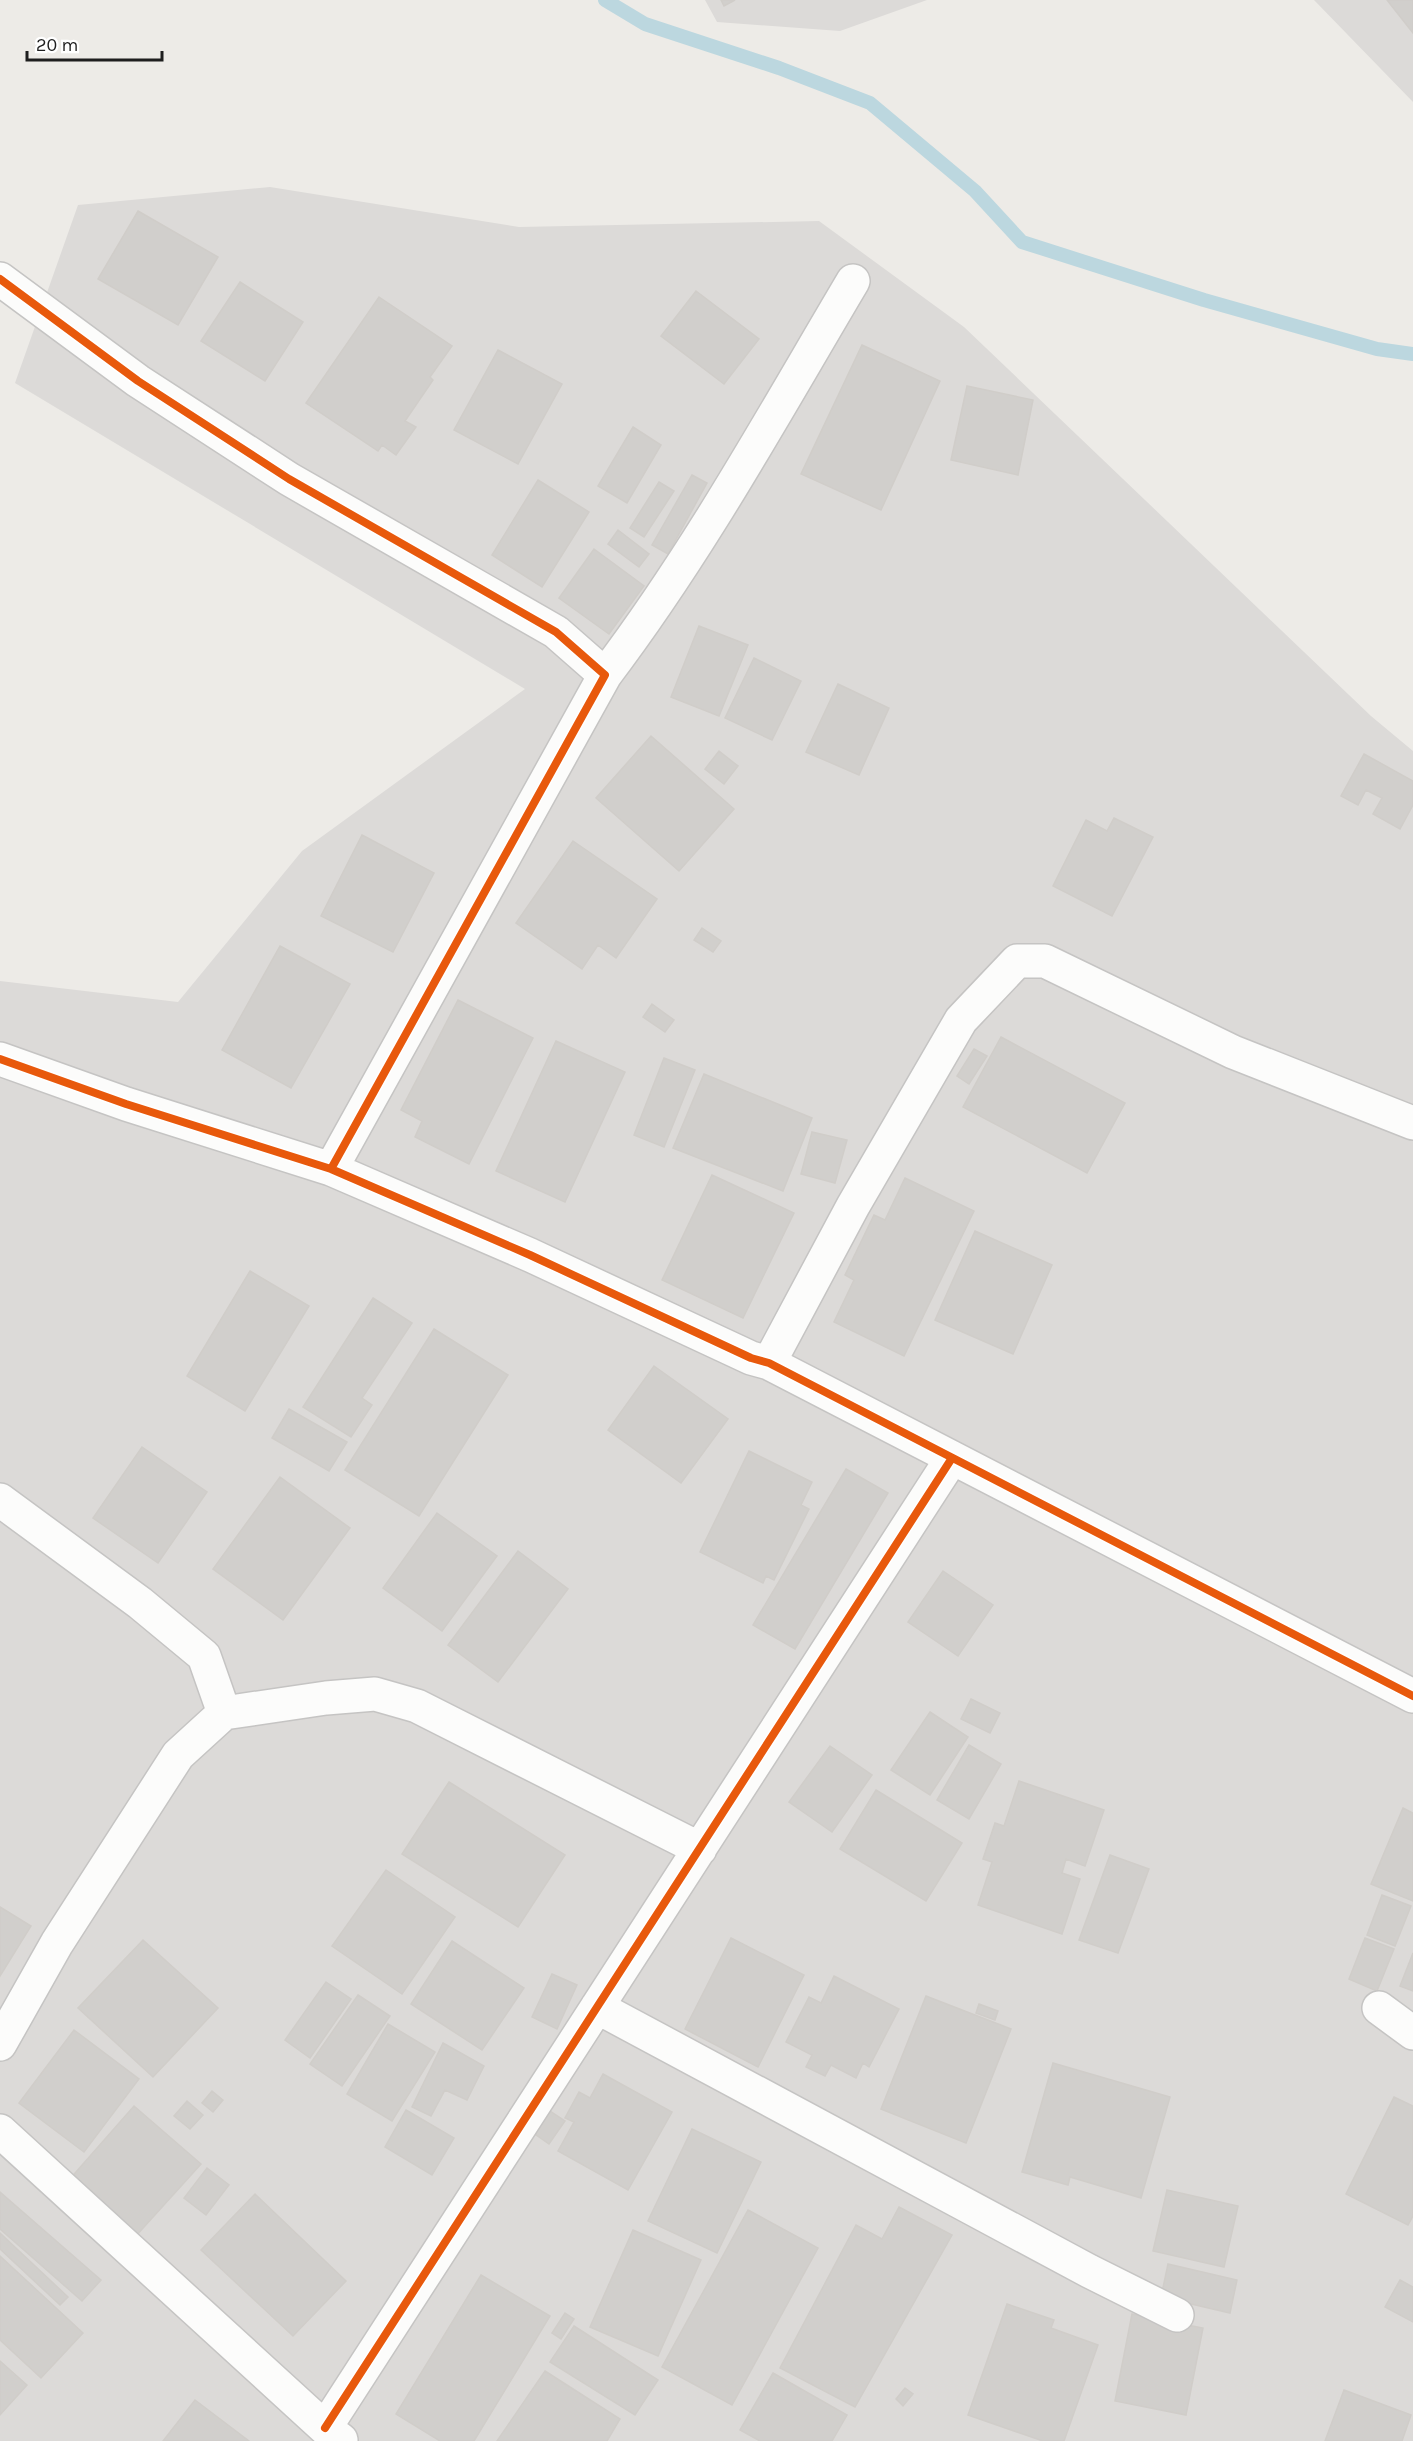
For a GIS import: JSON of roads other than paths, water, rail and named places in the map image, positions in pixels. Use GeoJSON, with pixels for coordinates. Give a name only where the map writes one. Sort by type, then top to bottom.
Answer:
{"type":"FeatureCollection","features":[{"type":"Feature","properties":{"kind":"street"},"geometry":{"type":"LineString","coordinates":[[0,279],[148,388],[289,479],[556,632],[605,675]]}},
{"type":"Feature","properties":{"kind":"street"},"geometry":{"type":"LineString","coordinates":[[331,1169],[605,675],[650,616],[704,532],[853,281]]}},
{"type":"Feature","properties":{"kind":"street"},"geometry":{"type":"LineString","coordinates":[[768,1363],[853,1206],[961,1020],[1017,961],[1045,961],[1233,1052],[1413,1123]]}},
{"type":"Feature","properties":{"kind":"street"},"geometry":{"type":"LineString","coordinates":[[0,1059],[126,1104],[331,1169],[530,1255],[751,1358],[768,1363],[1413,1696]]}},
{"type":"Feature","properties":{"kind":"street"},"geometry":{"type":"LineString","coordinates":[[0,2131],[334,2435],[597,2007],[952,1458]]}},
{"type":"Feature","properties":{"kind":"street"},"geometry":{"type":"LineString","coordinates":[[0,1500],[140,1603],[204,1656],[224,1713]]}},
{"type":"Feature","properties":{"kind":"street"},"geometry":{"type":"LineString","coordinates":[[0,2044],[57,1943],[178,1755],[224,1713],[326,1698],[375,1694],[417,1706],[700,1849]]}},
{"type":"Feature","properties":{"kind":"street"},"geometry":{"type":"LineString","coordinates":[[597,2007],[1177,2315]]}},
{"type":"Feature","properties":{"kind":"street"},"geometry":{"type":"LineString","coordinates":[[1379,2008],[1413,2033]]}},
{"type":"Feature","properties":{"kind":"waterway"},"geometry":{"type":"LineString","coordinates":[[605,0],[645,24],[779,68],[870,103],[975,191],[1022,242],[1204,300],[1377,349],[1413,354]]}}]}
